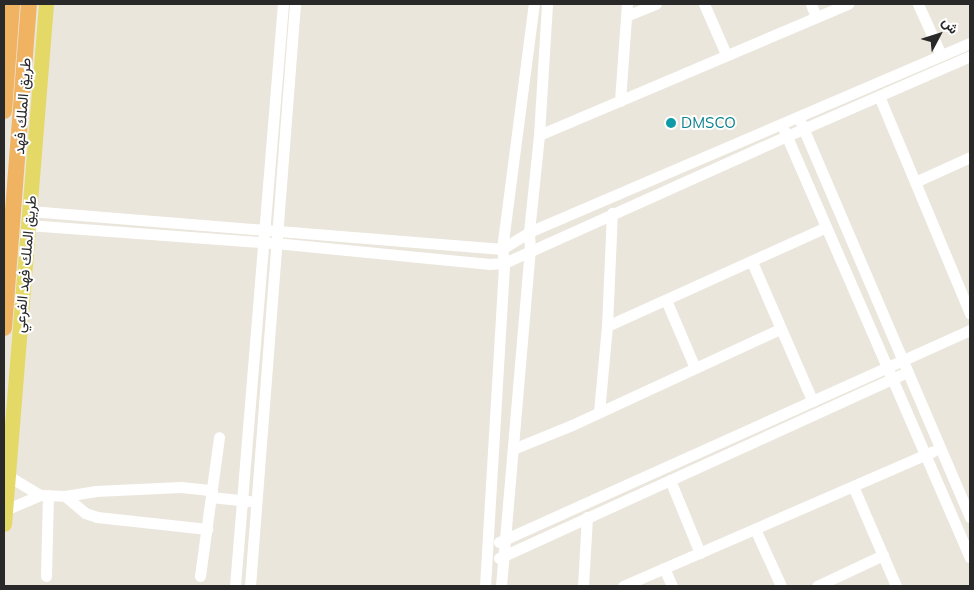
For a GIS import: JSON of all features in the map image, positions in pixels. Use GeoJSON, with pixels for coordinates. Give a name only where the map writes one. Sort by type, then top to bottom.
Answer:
{"type":"FeatureCollection","features":[{"type":"Feature","properties":{"kind":"highway","name":"طريق الملك فهد"},"geometry":{"type":"LineString","coordinates":[[4,112],[12,4]]}},
{"type":"Feature","properties":{"kind":"highway","name":"طريق الملك فهد"},"geometry":{"type":"LineString","coordinates":[[4,328],[29,4]]}},
{"type":"Feature","properties":{"kind":"main road","name":"طريق الملك فهد الفرعي"},"geometry":{"type":"LineString","coordinates":[[4,517],[46,4]]}},
{"type":"Feature","properties":{"kind":"main road"},"geometry":{"type":"LineString","coordinates":[[4,446],[15,374]]}},
{"type":"Feature","properties":{"kind":"street"},"geometry":{"type":"LineString","coordinates":[[235,586],[283,4]]}},
{"type":"Feature","properties":{"kind":"street"},"geometry":{"type":"LineString","coordinates":[[250,586],[275,243],[278,229],[295,4]]}},
{"type":"Feature","properties":{"kind":"street"},"geometry":{"type":"LineString","coordinates":[[485,586],[504,263],[502,249],[534,4]]}},
{"type":"Feature","properties":{"kind":"street"},"geometry":{"type":"LineString","coordinates":[[501,586],[530,251],[529,232],[547,4]]}},
{"type":"Feature","properties":{"kind":"street"},"geometry":{"type":"LineString","coordinates":[[620,100],[627,4]]}},
{"type":"Feature","properties":{"kind":"street"},"geometry":{"type":"LineString","coordinates":[[626,16],[656,4]]}},
{"type":"Feature","properties":{"kind":"street"},"geometry":{"type":"LineString","coordinates":[[704,4],[726,54]]}},
{"type":"Feature","properties":{"kind":"street"},"geometry":{"type":"LineString","coordinates":[[811,4],[816,17]]}},
{"type":"Feature","properties":{"kind":"street"},"geometry":{"type":"LineString","coordinates":[[538,135],[726,54],[774,37],[848,4]]}},
{"type":"Feature","properties":{"kind":"street"},"geometry":{"type":"LineString","coordinates":[[918,4],[941,55]]}},
{"type":"Feature","properties":{"kind":"street"},"geometry":{"type":"LineString","coordinates":[[29,218],[265,230],[278,229],[502,249],[529,232],[970,43]]}},
{"type":"Feature","properties":{"kind":"street"},"geometry":{"type":"LineString","coordinates":[[29,218],[263,243],[490,264],[504,263],[803,128],[970,56]]}},
{"type":"Feature","properties":{"kind":"street"},"geometry":{"type":"LineString","coordinates":[[878,96],[968,301],[970,314]]}},
{"type":"Feature","properties":{"kind":"street"},"geometry":{"type":"LineString","coordinates":[[798,116],[970,517]]}},
{"type":"Feature","properties":{"kind":"street"},"geometry":{"type":"LineString","coordinates":[[780,124],[787,136],[970,557]]}},
{"type":"Feature","properties":{"kind":"street"},"geometry":{"type":"LineString","coordinates":[[915,182],[970,157]]}},
{"type":"Feature","properties":{"kind":"street"},"geometry":{"type":"LineString","coordinates":[[598,412],[607,326],[612,213]]}},
{"type":"Feature","properties":{"kind":"street"},"geometry":{"type":"LineString","coordinates":[[607,326],[826,227]]}},
{"type":"Feature","properties":{"kind":"street"},"geometry":{"type":"LineString","coordinates":[[752,262],[812,400]]}},
{"type":"Feature","properties":{"kind":"street"},"geometry":{"type":"LineString","coordinates":[[666,300],[696,368]]}},
{"type":"Feature","properties":{"kind":"street"},"geometry":{"type":"LineString","coordinates":[[513,449],[780,329]]}},
{"type":"Feature","properties":{"kind":"street"},"geometry":{"type":"LineString","coordinates":[[488,547],[970,330]]}},
{"type":"Feature","properties":{"kind":"street"},"geometry":{"type":"LineString","coordinates":[[487,565],[504,555],[908,372]]}},
{"type":"Feature","properties":{"kind":"street"},"geometry":{"type":"LineString","coordinates":[[200,576],[219,437]]}},
{"type":"Feature","properties":{"kind":"street"},"geometry":{"type":"LineString","coordinates":[[623,586],[941,448]]}},
{"type":"Feature","properties":{"kind":"street"},"geometry":{"type":"LineString","coordinates":[[7,475],[44,495],[65,496],[113,490],[181,487],[242,498],[256,503]]}},
{"type":"Feature","properties":{"kind":"street"},"geometry":{"type":"LineString","coordinates":[[670,480],[700,552]]}},
{"type":"Feature","properties":{"kind":"street"},"geometry":{"type":"LineString","coordinates":[[853,486],[896,586]]}},
{"type":"Feature","properties":{"kind":"street"},"geometry":{"type":"LineString","coordinates":[[4,517],[44,495]]}},
{"type":"Feature","properties":{"kind":"street"},"geometry":{"type":"LineString","coordinates":[[44,495],[46,576]]}},
{"type":"Feature","properties":{"kind":"street"},"geometry":{"type":"LineString","coordinates":[[65,496],[85,513],[97,517],[207,529]]}},
{"type":"Feature","properties":{"kind":"street"},"geometry":{"type":"LineString","coordinates":[[583,586],[587,517]]}},
{"type":"Feature","properties":{"kind":"street"},"geometry":{"type":"LineString","coordinates":[[755,529],[781,586]]}},
{"type":"Feature","properties":{"kind":"street"},"geometry":{"type":"LineString","coordinates":[[817,586],[883,555]]}},
{"type":"Feature","properties":{"kind":"street"},"geometry":{"type":"LineString","coordinates":[[664,568],[672,586]]}},
{"type":"Feature","properties":{"kind":"place","name":"DMSCO"},"geometry":{"type":"Point","coordinates":[671,123]}}]}
